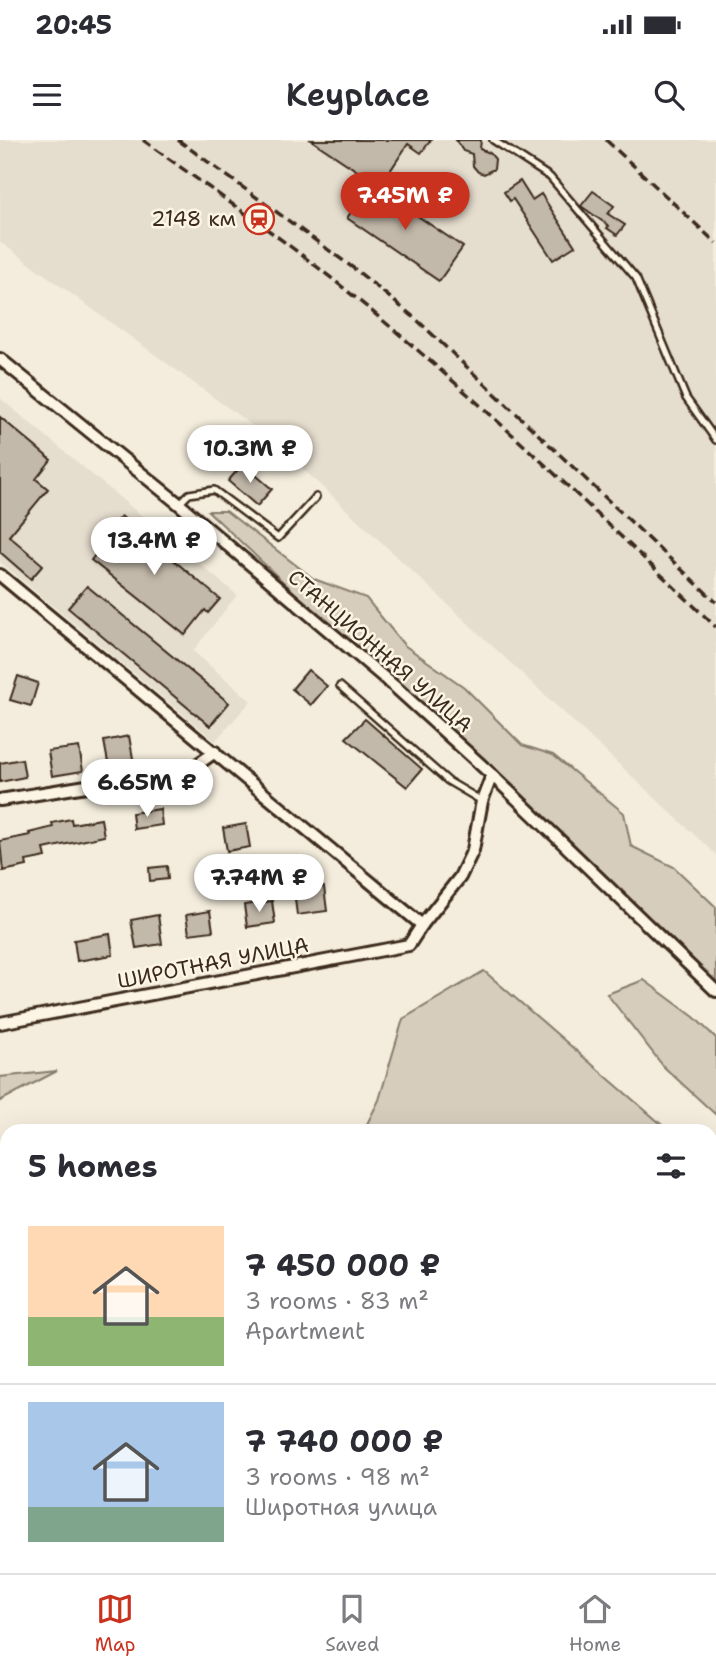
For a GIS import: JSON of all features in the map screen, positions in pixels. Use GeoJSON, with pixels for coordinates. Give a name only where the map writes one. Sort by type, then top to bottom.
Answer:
{"type":"FeatureCollection","features":[{"type":"Feature","properties":{"kind":"street","name":"СТАНЦИОННАЯ УЛИЦА"},"geometry":{"type":"LineString","coordinates":[[0,359],[179,504],[394,686],[492,775],[716,991]]}},
{"type":"Feature","properties":{"kind":"street"},"geometry":{"type":"LineString","coordinates":[[0,575],[422,925]]}},
{"type":"Feature","properties":{"kind":"street"},"geometry":{"type":"LineString","coordinates":[[0,800],[191,769],[215,752]]}},
{"type":"Feature","properties":{"kind":"street","name":"ШИРОТНАЯ УЛИЦА"},"geometry":{"type":"LineString","coordinates":[[0,1023],[410,945],[422,925],[460,877],[473,849],[482,801],[492,775]]}},
{"type":"Feature","properties":{"kind":"lane"},"geometry":{"type":"LineString","coordinates":[[493,140],[551,177],[636,278],[686,398],[716,440]]}},
{"type":"Feature","properties":{"kind":"lane"},"geometry":{"type":"LineString","coordinates":[[179,504],[189,494],[214,490],[278,537],[316,497]]}},
{"type":"Feature","properties":{"kind":"lane"},"geometry":{"type":"LineString","coordinates":[[340,686],[448,781],[482,801]]}},
{"type":"Feature","properties":{"kind":"shaded area"},"geometry":{"type":"Polygon","coordinates":[[[0,140],[716,140],[716,855],[271,439],[0,242],[0,140]]]}},
{"type":"Feature","properties":{"kind":"shaded area"},"geometry":{"type":"Polygon","coordinates":[[[0,398],[237,595],[193,651],[251,701],[215,741],[0,562],[0,398]]]}},
{"type":"Feature","properties":{"kind":"shaded area"},"geometry":{"type":"Polygon","coordinates":[[[208,511],[226,511],[314,579],[366,598],[404,645],[464,687],[522,745],[553,755],[624,813],[631,846],[674,867],[716,907],[716,989],[208,511]]]}},
{"type":"Feature","properties":{"kind":"shaded area"},"geometry":{"type":"Polygon","coordinates":[[[484,971],[661,1124],[367,1124],[379,1100],[403,1019],[484,971]]]}},
{"type":"Feature","properties":{"kind":"shaded area"},"geometry":{"type":"Polygon","coordinates":[[[644,980],[694,1017],[716,1038],[716,1115],[664,1067],[607,994],[644,980]]]}},
{"type":"Feature","properties":{"kind":"shaded area"},"geometry":{"type":"Polygon","coordinates":[[[57,1071],[0,1101],[0,1077],[57,1071]]]}},
{"type":"Feature","properties":{"kind":"building"},"geometry":{"type":"Polygon","coordinates":[[[311,140],[431,140],[421,153],[408,144],[380,186],[311,140]]]}},
{"type":"Feature","properties":{"kind":"building"},"geometry":{"type":"Polygon","coordinates":[[[456,140],[481,140],[480,149],[490,153],[495,159],[494,169],[484,174],[478,172],[473,166],[472,154],[463,151],[456,140]]]}},
{"type":"Feature","properties":{"kind":"building"},"geometry":{"type":"Polygon","coordinates":[[[520,181],[532,200],[541,194],[575,246],[553,260],[513,199],[510,201],[504,192],[520,181]]]}},
{"type":"Feature","properties":{"kind":"building"},"geometry":{"type":"Polygon","coordinates":[[[371,184],[463,247],[439,281],[347,218],[371,184]]]}},
{"type":"Feature","properties":{"kind":"building"},"geometry":{"type":"Polygon","coordinates":[[[593,191],[614,206],[608,214],[625,225],[617,235],[581,206],[593,191]]]}},
{"type":"Feature","properties":{"kind":"building"},"geometry":{"type":"Polygon","coordinates":[[[0,417],[51,460],[36,479],[48,489],[9,536],[43,565],[31,579],[0,552],[0,417]]]}},
{"type":"Feature","properties":{"kind":"building"},"geometry":{"type":"Polygon","coordinates":[[[243,464],[272,489],[257,506],[228,481],[243,464]]]}},
{"type":"Feature","properties":{"kind":"building"},"geometry":{"type":"Polygon","coordinates":[[[121,516],[220,599],[208,613],[205,610],[185,635],[91,560],[113,533],[109,530],[121,516]]]}},
{"type":"Feature","properties":{"kind":"building"},"geometry":{"type":"Polygon","coordinates":[[[87,586],[229,703],[210,726],[68,608],[87,586]]]}},
{"type":"Feature","properties":{"kind":"building"},"geometry":{"type":"Polygon","coordinates":[[[308,670],[327,686],[311,705],[292,689],[308,670]]]}},
{"type":"Feature","properties":{"kind":"building"},"geometry":{"type":"Polygon","coordinates":[[[18,676],[38,683],[31,706],[10,700],[18,676]]]}},
{"type":"Feature","properties":{"kind":"building"},"geometry":{"type":"Polygon","coordinates":[[[365,719],[422,769],[407,787],[346,738],[365,719]]]}},
{"type":"Feature","properties":{"kind":"building"},"geometry":{"type":"Polygon","coordinates":[[[129,736],[134,764],[109,768],[104,741],[129,736]]]}},
{"type":"Feature","properties":{"kind":"building"},"geometry":{"type":"Polygon","coordinates":[[[79,747],[83,771],[52,776],[48,751],[79,747]]]}},
{"type":"Feature","properties":{"kind":"building"},"geometry":{"type":"Polygon","coordinates":[[[22,759],[25,777],[0,782],[0,763],[22,759]]]}},
{"type":"Feature","properties":{"kind":"building"},"geometry":{"type":"Polygon","coordinates":[[[160,809],[162,825],[134,829],[132,813],[160,809]]]}},
{"type":"Feature","properties":{"kind":"building"},"geometry":{"type":"Polygon","coordinates":[[[71,819],[72,824],[101,819],[104,836],[44,849],[46,857],[26,861],[27,866],[3,871],[0,841],[30,835],[29,833],[53,827],[52,823],[71,819]]]}},
{"type":"Feature","properties":{"kind":"building"},"geometry":{"type":"Polygon","coordinates":[[[246,824],[250,847],[227,851],[223,828],[246,824]]]}},
{"type":"Feature","properties":{"kind":"building"},"geometry":{"type":"Polygon","coordinates":[[[167,866],[168,879],[150,881],[149,868],[167,866]]]}},
{"type":"Feature","properties":{"kind":"building"},"geometry":{"type":"Polygon","coordinates":[[[324,887],[327,911],[297,915],[294,891],[324,887]]]}},
{"type":"Feature","properties":{"kind":"building"},"geometry":{"type":"Polygon","coordinates":[[[272,901],[275,923],[247,927],[244,905],[272,901]]]}},
{"type":"Feature","properties":{"kind":"building"},"geometry":{"type":"Polygon","coordinates":[[[210,911],[213,931],[189,934],[186,915],[210,911]]]}},
{"type":"Feature","properties":{"kind":"building"},"geometry":{"type":"Polygon","coordinates":[[[158,915],[162,944],[136,948],[131,920],[158,915]]]}},
{"type":"Feature","properties":{"kind":"building"},"geometry":{"type":"Polygon","coordinates":[[[110,934],[113,955],[77,961],[74,940],[110,934]]]}},
{"type":"Feature","properties":{"kind":"railway"},"geometry":{"type":"LineString","coordinates":[[143,140],[288,245],[385,322],[529,450],[716,627]]}},
{"type":"Feature","properties":{"kind":"railway"},"geometry":{"type":"LineString","coordinates":[[178,140],[356,270],[416,319],[716,602]]}},
{"type":"Feature","properties":{"kind":"railway"},"geometry":{"type":"LineString","coordinates":[[606,140],[716,243]]}},
{"type":"Feature","properties":{"kind":"place","name":"2148 км"},"geometry":{"type":"Point","coordinates":[259,219]}}]}
